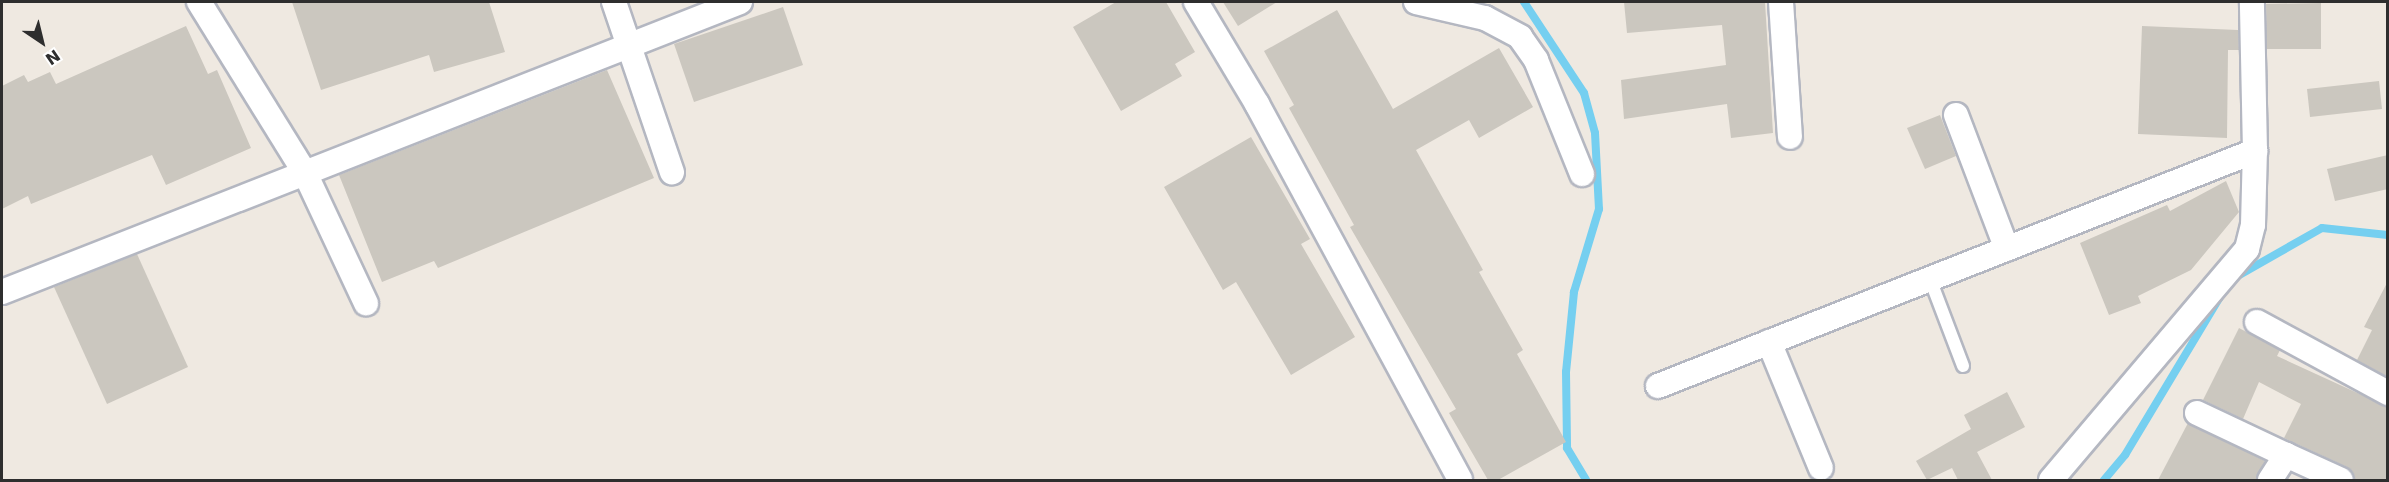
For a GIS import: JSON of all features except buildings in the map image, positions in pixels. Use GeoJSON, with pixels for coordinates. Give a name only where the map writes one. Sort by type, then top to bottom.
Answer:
{"type":"FeatureCollection","features":[{"type":"Feature","properties":{"kind":"street"},"geometry":{"type":"LineString","coordinates":[[199,2],[305,173],[366,303]]}},
{"type":"Feature","properties":{"kind":"street"},"geometry":{"type":"LineString","coordinates":[[614,2],[672,172]]}},
{"type":"Feature","properties":{"kind":"street"},"geometry":{"type":"LineString","coordinates":[[2,292],[627,44],[740,2]]}},
{"type":"Feature","properties":{"kind":"street"},"geometry":{"type":"LineString","coordinates":[[1197,2],[1257,104],[1460,480]]}},
{"type":"Feature","properties":{"kind":"street"},"geometry":{"type":"LineString","coordinates":[[1416,2],[1485,18],[1520,37],[1536,60],[1582,174]]}},
{"type":"Feature","properties":{"kind":"street"},"geometry":{"type":"LineString","coordinates":[[1781,2],[1790,137]]}},
{"type":"Feature","properties":{"kind":"street"},"geometry":{"type":"LineString","coordinates":[[2051,480],[2247,249],[2253,225],[2255,151],[2252,2]]}},
{"type":"Feature","properties":{"kind":"street"},"geometry":{"type":"LineString","coordinates":[[1956,115],[2007,249]]}},
{"type":"Feature","properties":{"kind":"street"},"geometry":{"type":"LineString","coordinates":[[1658,386],[2255,151]]}},
{"type":"Feature","properties":{"kind":"street"},"geometry":{"type":"LineString","coordinates":[[2257,322],[2388,393]]}},
{"type":"Feature","properties":{"kind":"street"},"geometry":{"type":"LineString","coordinates":[[1769,342],[1821,468]]}},
{"type":"Feature","properties":{"kind":"street"},"geometry":{"type":"LineString","coordinates":[[2197,413],[2341,480]]}},
{"type":"Feature","properties":{"kind":"street"},"geometry":{"type":"LineString","coordinates":[[2270,480],[2286,455]]}},
{"type":"Feature","properties":{"kind":"lane"},"geometry":{"type":"LineString","coordinates":[[1930,279],[1963,366]]}},
{"type":"Feature","properties":{"kind":"waterway"},"geometry":{"type":"LineString","coordinates":[[1524,2],[1584,93],[1595,133],[1599,209],[1574,292],[1566,372],[1567,448],[1586,480]]}},
{"type":"Feature","properties":{"kind":"waterway"},"geometry":{"type":"LineString","coordinates":[[2234,278],[2322,228],[2388,235]]}},
{"type":"Feature","properties":{"kind":"waterway"},"geometry":{"type":"LineString","coordinates":[[2104,480],[2125,455],[2220,297]]}}]}
